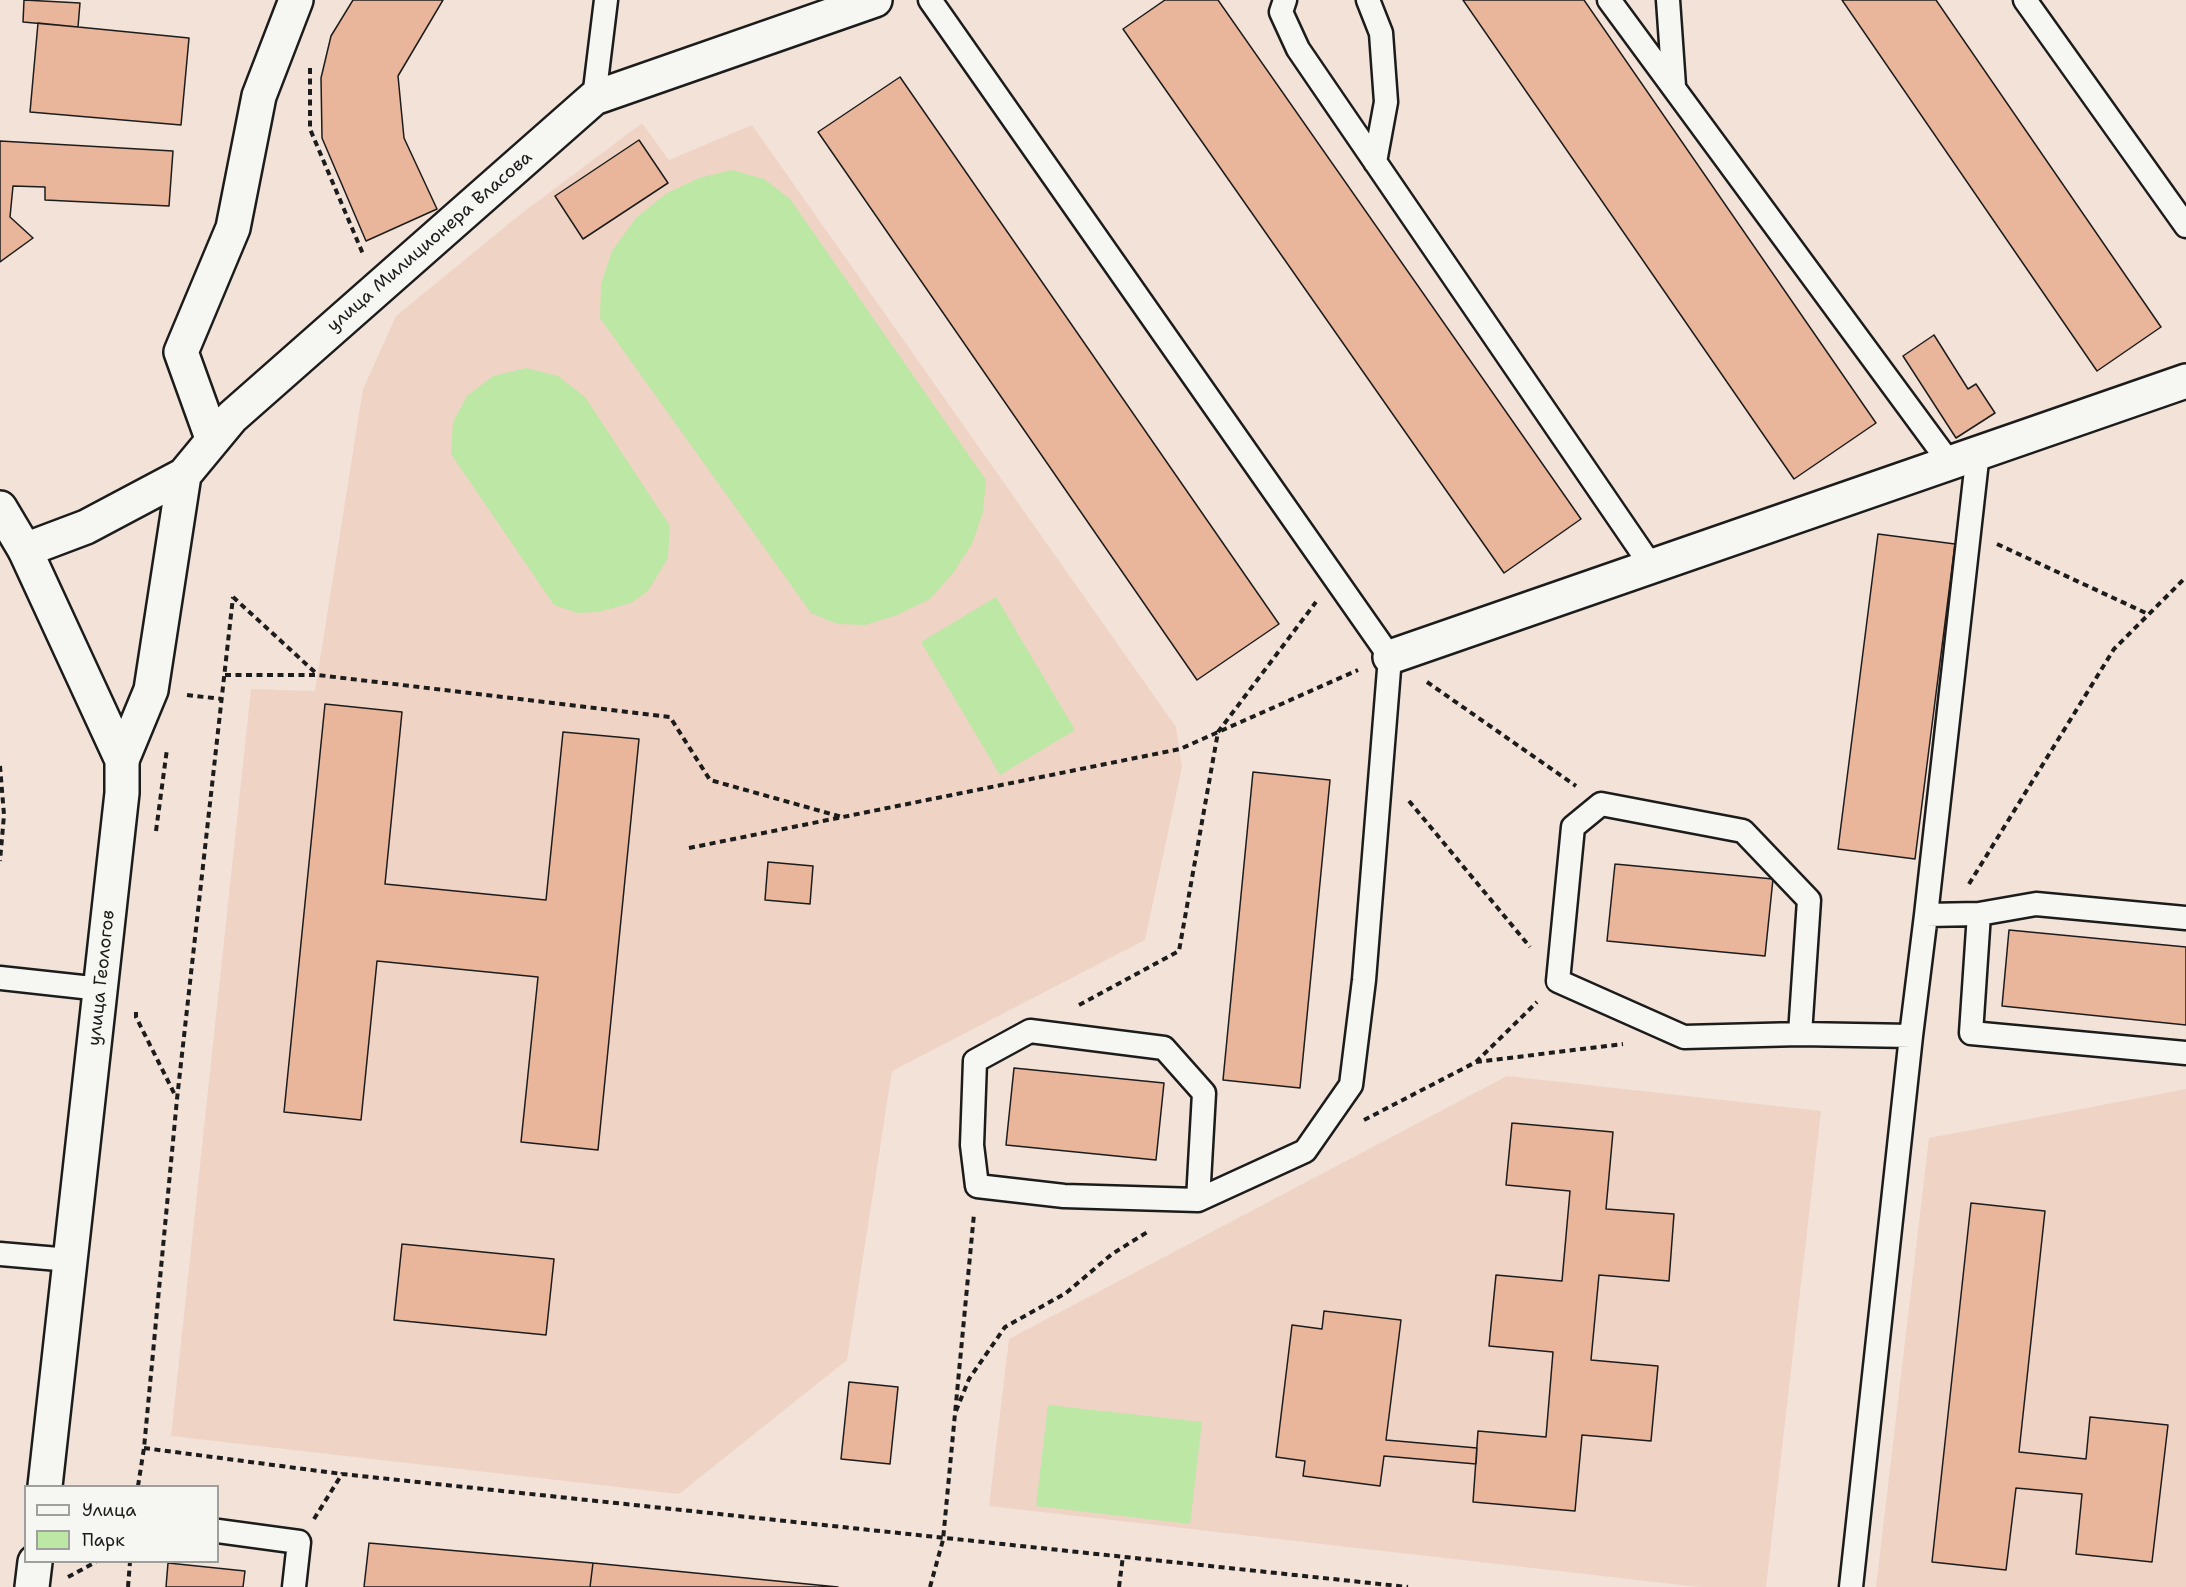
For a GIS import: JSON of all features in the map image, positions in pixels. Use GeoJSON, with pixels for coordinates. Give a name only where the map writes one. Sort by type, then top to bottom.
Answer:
{"type":"FeatureCollection","features":[{"type":"Feature","properties":{"kind":"street"},"geometry":{"type":"LineString","coordinates":[[212,438],[181,352],[233,228],[259,96],[296,0]]}},
{"type":"Feature","properties":{"kind":"street","name":"улица Милиционера Власова"},"geometry":{"type":"LineString","coordinates":[[25,550],[86,527],[184,475],[212,438],[232,417],[594,98],[839,6],[875,0]]}},
{"type":"Feature","properties":{"kind":"street"},"geometry":{"type":"LineString","coordinates":[[1390,657],[2186,381]]}},
{"type":"Feature","properties":{"kind":"street","name":"улица Геологов"},"geometry":{"type":"LineString","coordinates":[[45,1485],[122,794],[122,760],[151,690],[184,475]]}},
{"type":"Feature","properties":{"kind":"street"},"geometry":{"type":"LineString","coordinates":[[0,508],[25,550],[122,760]]}},
{"type":"Feature","properties":{"kind":"street"},"geometry":{"type":"LineString","coordinates":[[32,1587],[35,1563]]}},
{"type":"Feature","properties":{"kind":"lane"},"geometry":{"type":"LineString","coordinates":[[594,98],[606,0]]}},
{"type":"Feature","properties":{"kind":"lane"},"geometry":{"type":"LineString","coordinates":[[930,0],[1390,657],[1364,980],[1351,1085],[1305,1151],[1198,1200],[1064,1196],[977,1186],[972,1144],[975,1061],[1030,1031],[1164,1048],[1204,1093],[1198,1200]]}},
{"type":"Feature","properties":{"kind":"lane"},"geometry":{"type":"LineString","coordinates":[[1285,0],[1281,12],[1298,49],[1652,567]]}},
{"type":"Feature","properties":{"kind":"lane"},"geometry":{"type":"LineString","coordinates":[[1368,0],[1381,33],[1386,102],[1375,162]]}},
{"type":"Feature","properties":{"kind":"lane"},"geometry":{"type":"LineString","coordinates":[[1610,0],[1674,86],[1963,457],[1969,531],[1851,1587]]}},
{"type":"Feature","properties":{"kind":"lane"},"geometry":{"type":"LineString","coordinates":[[1668,0],[1674,86]]}},
{"type":"Feature","properties":{"kind":"lane"},"geometry":{"type":"LineString","coordinates":[[2025,0],[2186,226]]}},
{"type":"Feature","properties":{"kind":"lane"},"geometry":{"type":"LineString","coordinates":[[1800,1034],[1809,900],[1743,831],[1601,804],[1573,826],[1558,981],[1684,1037],[1800,1034],[1911,1036]]}},
{"type":"Feature","properties":{"kind":"lane"},"geometry":{"type":"LineString","coordinates":[[1926,915],[1979,914],[2036,904],[2186,918]]}},
{"type":"Feature","properties":{"kind":"lane"},"geometry":{"type":"LineString","coordinates":[[1979,914],[1971,1033],[2186,1053]]}},
{"type":"Feature","properties":{"kind":"lane"},"geometry":{"type":"LineString","coordinates":[[0,978],[101,989]]}},
{"type":"Feature","properties":{"kind":"lane"},"geometry":{"type":"LineString","coordinates":[[0,1254],[70,1260]]}},
{"type":"Feature","properties":{"kind":"lane"},"geometry":{"type":"LineString","coordinates":[[219,1531],[299,1542],[294,1587]]}},
{"type":"Feature","properties":{"kind":"path"},"geometry":{"type":"LineString","coordinates":[[310,58],[310,129],[365,260]]}},
{"type":"Feature","properties":{"kind":"path"},"geometry":{"type":"LineString","coordinates":[[1969,531],[2148,615]]}},
{"type":"Feature","properties":{"kind":"path"},"geometry":{"type":"LineString","coordinates":[[1030,1031],[1179,951],[1218,732],[1335,577]]}},
{"type":"Feature","properties":{"kind":"path"},"geometry":{"type":"LineString","coordinates":[[1950,915],[2114,649],[2186,577]]}},
{"type":"Feature","properties":{"kind":"path"},"geometry":{"type":"LineString","coordinates":[[138,1485],[144,1448],[177,1099],[233,597],[318,675]]}},
{"type":"Feature","properties":{"kind":"path"},"geometry":{"type":"LineString","coordinates":[[689,848],[1180,748],[1390,657],[1601,804]]}},
{"type":"Feature","properties":{"kind":"path"},"geometry":{"type":"LineString","coordinates":[[225,675],[318,675],[670,717],[710,780],[842,817]]}},
{"type":"Feature","properties":{"kind":"path"},"geometry":{"type":"LineString","coordinates":[[186,695],[222,699]]}},
{"type":"Feature","properties":{"kind":"path"},"geometry":{"type":"LineString","coordinates":[[155,842],[168,739]]}},
{"type":"Feature","properties":{"kind":"path"},"geometry":{"type":"LineString","coordinates":[[0,766],[4,815],[0,861]]}},
{"type":"Feature","properties":{"kind":"path"},"geometry":{"type":"LineString","coordinates":[[1355,1125],[1476,1062],[1558,981],[1381,768]]}},
{"type":"Feature","properties":{"kind":"path"},"geometry":{"type":"LineString","coordinates":[[137,1005],[136,1017],[177,1099]]}},
{"type":"Feature","properties":{"kind":"path"},"geometry":{"type":"LineString","coordinates":[[1476,1062],[1626,1044]]}},
{"type":"Feature","properties":{"kind":"path"},"geometry":{"type":"LineString","coordinates":[[930,1587],[943,1539],[977,1186]]}},
{"type":"Feature","properties":{"kind":"path"},"geometry":{"type":"LineString","coordinates":[[953,1417],[969,1379],[1005,1327],[1066,1293],[1112,1254],[1150,1230]]}},
{"type":"Feature","properties":{"kind":"path"},"geometry":{"type":"LineString","coordinates":[[144,1448],[342,1474],[1408,1587]]}},
{"type":"Feature","properties":{"kind":"path"},"geometry":{"type":"LineString","coordinates":[[299,1542],[342,1474]]}},
{"type":"Feature","properties":{"kind":"path"},"geometry":{"type":"LineString","coordinates":[[1119,1587],[1123,1556]]}},
{"type":"Feature","properties":{"kind":"path"},"geometry":{"type":"LineString","coordinates":[[70,1587],[63,1580],[94,1563]]}},
{"type":"Feature","properties":{"kind":"path"},"geometry":{"type":"LineString","coordinates":[[128,1587],[130,1563]]}},
{"type":"Feature","properties":{"kind":"shaded area"},"geometry":{"type":"Polygon","coordinates":[[[642,123],[669,160],[752,125],[1176,727],[1182,767],[1145,940],[892,1071],[847,1360],[679,1494],[171,1436],[251,689],[315,691],[363,389],[396,316],[522,213],[642,123]]]}},
{"type":"Feature","properties":{"kind":"shaded area"},"geometry":{"type":"Polygon","coordinates":[[[1507,1076],[1821,1111],[1766,1587],[1699,1587],[989,1506],[1009,1339],[1507,1076]]]}},
{"type":"Feature","properties":{"kind":"shaded area"},"geometry":{"type":"Polygon","coordinates":[[[2186,1089],[2186,1587],[1876,1587],[1929,1138],[2186,1089]]]}},
{"type":"Feature","properties":{"kind":"green space"},"geometry":{"type":"Polygon","coordinates":[[[732,170],[764,179],[790,199],[986,480],[983,512],[972,544],[953,573],[930,599],[897,615],[865,625],[837,624],[811,613],[600,318],[601,284],[612,251],[636,218],[667,193],[699,178],[732,170]]]}},
{"type":"Feature","properties":{"kind":"green space"},"geometry":{"type":"Polygon","coordinates":[[[526,368],[558,376],[585,397],[670,526],[668,558],[648,591],[631,603],[598,612],[578,613],[554,605],[451,454],[453,422],[467,396],[493,376],[526,368]]]}},
{"type":"Feature","properties":{"kind":"green space"},"geometry":{"type":"Polygon","coordinates":[[[996,597],[1075,730],[1000,775],[921,642],[996,597]]]}},
{"type":"Feature","properties":{"kind":"green space"},"geometry":{"type":"Polygon","coordinates":[[[1048,1405],[1202,1422],[1190,1524],[1036,1506],[1048,1405]]]}},
{"type":"Feature","properties":{"kind":"building"},"geometry":{"type":"Polygon","coordinates":[[[24,0],[80,3],[78,27],[23,22],[24,0]]]}},
{"type":"Feature","properties":{"kind":"building"},"geometry":{"type":"Polygon","coordinates":[[[353,0],[443,0],[398,76],[404,138],[437,209],[366,241],[322,138],[321,78],[331,36],[353,0]]]}},
{"type":"Feature","properties":{"kind":"building"},"geometry":{"type":"Polygon","coordinates":[[[1165,0],[1218,0],[1581,519],[1504,573],[1123,29],[1165,0]]]}},
{"type":"Feature","properties":{"kind":"building"},"geometry":{"type":"Polygon","coordinates":[[[1463,0],[1584,0],[1876,423],[1794,479],[1463,0]]]}},
{"type":"Feature","properties":{"kind":"building"},"geometry":{"type":"Polygon","coordinates":[[[1842,0],[1936,0],[2161,327],[2097,371],[1842,0]]]}},
{"type":"Feature","properties":{"kind":"building"},"geometry":{"type":"Polygon","coordinates":[[[38,23],[189,38],[181,125],[30,112],[38,23]]]}},
{"type":"Feature","properties":{"kind":"building"},"geometry":{"type":"Polygon","coordinates":[[[900,77],[1279,624],[1197,680],[818,132],[900,77]]]}},
{"type":"Feature","properties":{"kind":"building"},"geometry":{"type":"Polygon","coordinates":[[[639,140],[668,183],[583,239],[555,196],[639,140]]]}},
{"type":"Feature","properties":{"kind":"building"},"geometry":{"type":"Polygon","coordinates":[[[0,141],[173,151],[169,206],[45,200],[45,187],[13,186],[10,217],[33,238],[0,262],[0,141]]]}},
{"type":"Feature","properties":{"kind":"building"},"geometry":{"type":"Polygon","coordinates":[[[1934,335],[1968,389],[1976,384],[1995,413],[1956,438],[1903,356],[1934,335]]]}},
{"type":"Feature","properties":{"kind":"building"},"geometry":{"type":"Polygon","coordinates":[[[1878,534],[1955,544],[1915,859],[1838,849],[1878,534]]]}},
{"type":"Feature","properties":{"kind":"building"},"geometry":{"type":"Polygon","coordinates":[[[325,704],[402,712],[385,884],[546,900],[563,732],[639,739],[598,1150],[521,1142],[538,977],[377,961],[361,1120],[284,1112],[325,704]]]}},
{"type":"Feature","properties":{"kind":"building"},"geometry":{"type":"Polygon","coordinates":[[[1253,772],[1330,780],[1300,1088],[1223,1080],[1253,772]]]}},
{"type":"Feature","properties":{"kind":"building"},"geometry":{"type":"Polygon","coordinates":[[[768,862],[813,866],[810,904],[765,900],[768,862]]]}},
{"type":"Feature","properties":{"kind":"building"},"geometry":{"type":"Polygon","coordinates":[[[1615,864],[1773,879],[1765,956],[1607,941],[1615,864]]]}},
{"type":"Feature","properties":{"kind":"building"},"geometry":{"type":"Polygon","coordinates":[[[2009,930],[2186,947],[2186,1025],[2002,1006],[2009,930]]]}},
{"type":"Feature","properties":{"kind":"building"},"geometry":{"type":"Polygon","coordinates":[[[1014,1068],[1164,1083],[1156,1160],[1006,1145],[1014,1068]]]}},
{"type":"Feature","properties":{"kind":"building"},"geometry":{"type":"Polygon","coordinates":[[[1512,1123],[1613,1132],[1606,1209],[1674,1214],[1669,1281],[1599,1275],[1591,1360],[1658,1366],[1651,1441],[1582,1435],[1575,1511],[1473,1502],[1478,1431],[1546,1437],[1553,1352],[1489,1346],[1496,1275],[1562,1281],[1570,1191],[1506,1185],[1512,1123]]]}},
{"type":"Feature","properties":{"kind":"building"},"geometry":{"type":"Polygon","coordinates":[[[1971,1203],[2045,1211],[2019,1452],[2086,1459],[2090,1417],[2168,1425],[2152,1562],[2076,1554],[2082,1494],[2016,1488],[2006,1570],[1932,1562],[1971,1203]]]}},
{"type":"Feature","properties":{"kind":"building"},"geometry":{"type":"Polygon","coordinates":[[[402,1244],[554,1259],[546,1335],[394,1320],[402,1244]]]}},
{"type":"Feature","properties":{"kind":"building"},"geometry":{"type":"Polygon","coordinates":[[[1324,1311],[1401,1320],[1386,1440],[1477,1448],[1476,1464],[1384,1456],[1380,1486],[1303,1476],[1305,1461],[1276,1457],[1292,1325],[1322,1329],[1324,1311]]]}},
{"type":"Feature","properties":{"kind":"building"},"geometry":{"type":"Polygon","coordinates":[[[849,1382],[898,1387],[890,1464],[841,1459],[849,1382]]]}},
{"type":"Feature","properties":{"kind":"building"},"geometry":{"type":"Polygon","coordinates":[[[369,1543],[593,1563],[590,1587],[364,1587],[369,1543]]]}},
{"type":"Feature","properties":{"kind":"building"},"geometry":{"type":"Polygon","coordinates":[[[168,1563],[245,1571],[243,1587],[166,1587],[168,1563]]]}},
{"type":"Feature","properties":{"kind":"building"},"geometry":{"type":"Polygon","coordinates":[[[593,1563],[838,1587],[590,1587],[593,1563]]]}}]}
